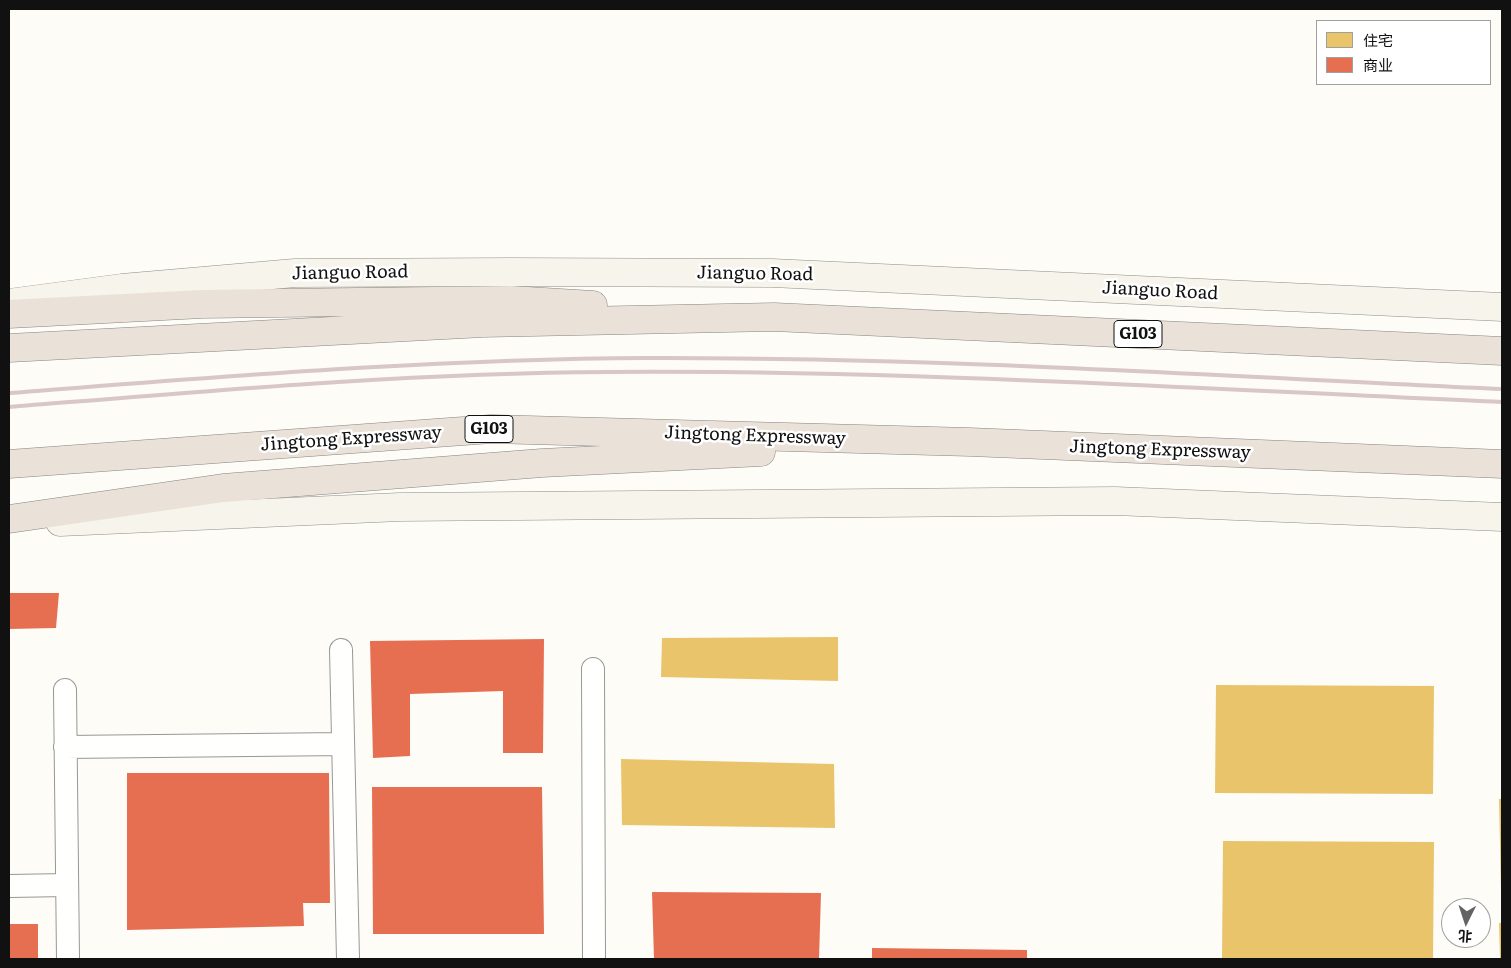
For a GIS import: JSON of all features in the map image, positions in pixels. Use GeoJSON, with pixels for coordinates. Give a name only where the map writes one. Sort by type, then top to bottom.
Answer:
{"type":"FeatureCollection","features":[{"type":"Feature","properties":{"kind":"highway"},"geometry":{"type":"LineString","coordinates":[[9,314],[202,304],[510,300],[774,317]]}},
{"type":"Feature","properties":{"kind":"highway","name":"G103"},"geometry":{"type":"LineString","coordinates":[[9,348],[483,323],[774,317],[1502,351]]}},
{"type":"Feature","properties":{"kind":"highway","name":"Jingtong Expressway"},"geometry":{"type":"LineString","coordinates":[[9,464],[491,429],[970,442],[1502,464]]}},
{"type":"Feature","properties":{"kind":"highway"},"geometry":{"type":"LineString","coordinates":[[9,519],[223,488],[542,463],[970,442]]}},
{"type":"Feature","properties":{"kind":"main road","name":"Jianguo Road"},"geometry":{"type":"LineString","coordinates":[[9,303],[122,288],[295,273],[530,272],[772,273],[1502,306]]}},
{"type":"Feature","properties":{"kind":"main road"},"geometry":{"type":"LineString","coordinates":[[9,524],[400,507],[1115,501],[1502,517]]}},
{"type":"Feature","properties":{"kind":"street"},"geometry":{"type":"LineString","coordinates":[[341,650],[348,959]]}},
{"type":"Feature","properties":{"kind":"street"},"geometry":{"type":"LineString","coordinates":[[593,669],[594,959]]}},
{"type":"Feature","properties":{"kind":"street"},"geometry":{"type":"LineString","coordinates":[[65,690],[68,959]]}},
{"type":"Feature","properties":{"kind":"street"},"geometry":{"type":"LineString","coordinates":[[65,747],[343,744]]}},
{"type":"Feature","properties":{"kind":"street"},"geometry":{"type":"LineString","coordinates":[[9,886],[67,885]]}},
{"type":"Feature","properties":{"kind":"building: 住宅"},"geometry":{"type":"Polygon","coordinates":[[[838,637],[838,681],[661,677],[662,638],[838,637]]]}},
{"type":"Feature","properties":{"kind":"building: 住宅"},"geometry":{"type":"Polygon","coordinates":[[[1216,685],[1434,686],[1433,794],[1215,793],[1216,685]]]}},
{"type":"Feature","properties":{"kind":"building: 住宅"},"geometry":{"type":"Polygon","coordinates":[[[621,759],[834,764],[835,828],[622,825],[621,759]]]}},
{"type":"Feature","properties":{"kind":"building: 住宅"},"geometry":{"type":"Polygon","coordinates":[[[1499,799],[1502,799],[1502,890],[1501,890],[1499,799]]]}},
{"type":"Feature","properties":{"kind":"building: 住宅"},"geometry":{"type":"Polygon","coordinates":[[[1223,841],[1434,842],[1433,959],[1222,959],[1223,841]]]}},
{"type":"Feature","properties":{"kind":"building: 住宅"},"geometry":{"type":"Polygon","coordinates":[[[1499,923],[1502,923],[1502,959],[1500,959],[1499,923]]]}},
{"type":"Feature","properties":{"kind":"building: 商业"},"geometry":{"type":"Polygon","coordinates":[[[9,593],[59,593],[56,628],[9,629],[9,593]]]}},
{"type":"Feature","properties":{"kind":"building: 商业"},"geometry":{"type":"Polygon","coordinates":[[[544,639],[543,753],[503,753],[503,691],[410,694],[410,756],[373,758],[370,641],[544,639]]]}},
{"type":"Feature","properties":{"kind":"building: 商业"},"geometry":{"type":"Polygon","coordinates":[[[127,773],[329,773],[330,903],[303,903],[304,926],[127,930],[127,773]]]}},
{"type":"Feature","properties":{"kind":"building: 商业"},"geometry":{"type":"Polygon","coordinates":[[[372,787],[542,787],[544,934],[373,934],[372,787]]]}},
{"type":"Feature","properties":{"kind":"building: 商业"},"geometry":{"type":"Polygon","coordinates":[[[652,892],[821,893],[819,959],[654,959],[652,892]]]}},
{"type":"Feature","properties":{"kind":"building: 商业"},"geometry":{"type":"Polygon","coordinates":[[[9,924],[38,924],[38,959],[9,959],[9,924]]]}},
{"type":"Feature","properties":{"kind":"building: 商业"},"geometry":{"type":"Polygon","coordinates":[[[872,948],[1027,950],[1027,959],[872,959],[872,948]]]}},
{"type":"Feature","properties":{"kind":"railway"},"geometry":{"type":"LineString","coordinates":[[9,393],[407,365],[646,358],[967,364],[1502,389]]}},
{"type":"Feature","properties":{"kind":"railway"},"geometry":{"type":"LineString","coordinates":[[9,407],[383,379],[609,372],[721,372],[944,377],[1502,402]]}}]}
